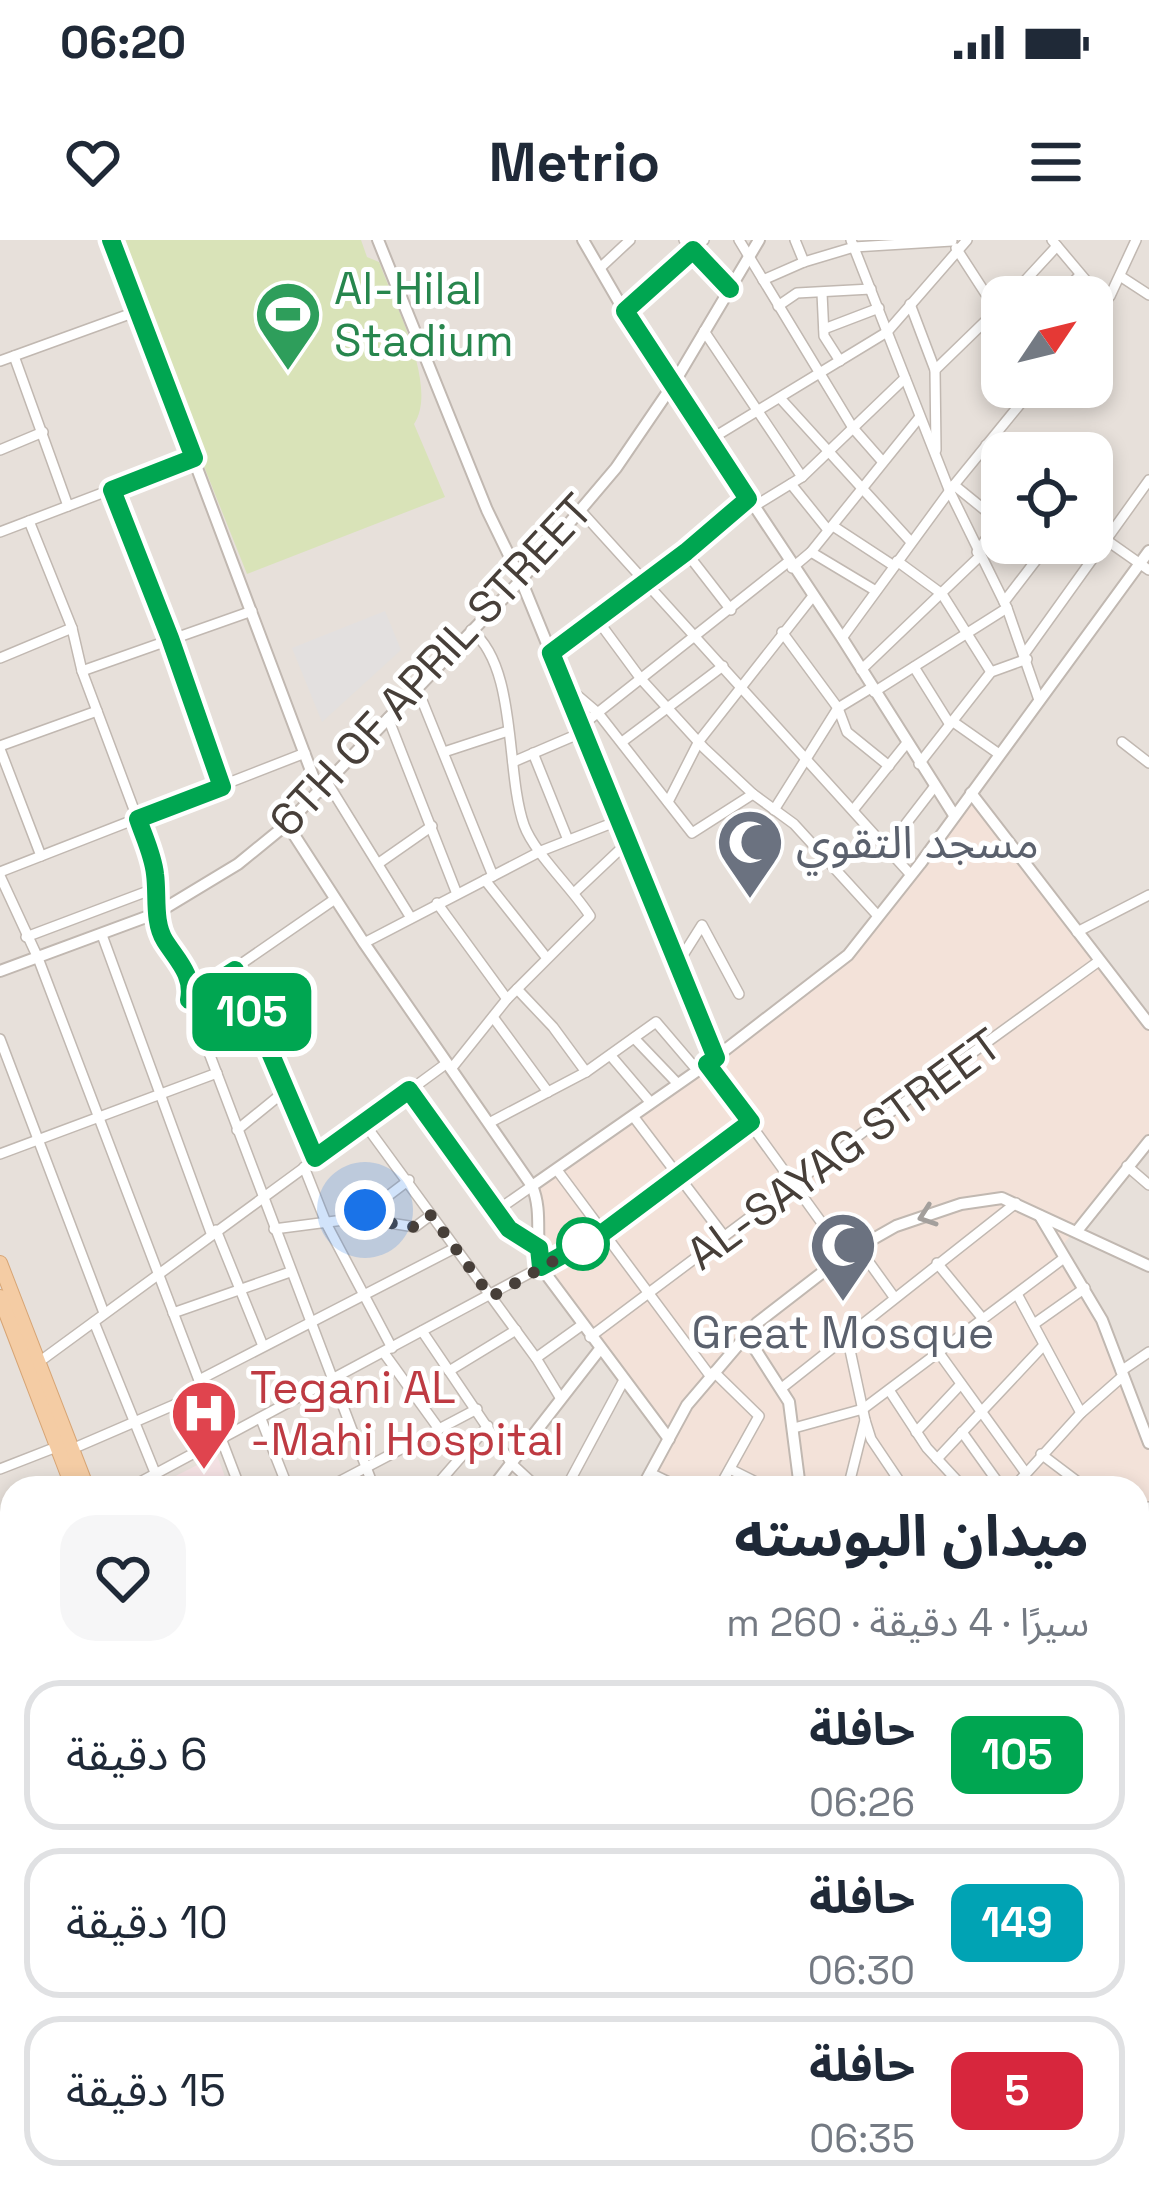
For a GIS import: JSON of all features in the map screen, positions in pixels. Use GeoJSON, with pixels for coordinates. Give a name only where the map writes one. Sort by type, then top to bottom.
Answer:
{"type":"FeatureCollection","features":[{"type":"Feature","properties":{"kind":"main road"},"geometry":{"type":"LineString","coordinates":[[0,1262],[39,1362],[71,1476]]}},
{"type":"Feature","properties":{"kind":"main road"},"geometry":{"type":"LineString","coordinates":[[0,1298],[80,1476]]}},
{"type":"Feature","properties":{"kind":"street"},"geometry":{"type":"LineString","coordinates":[[111,240],[305,753],[411,918]]}},
{"type":"Feature","properties":{"kind":"street"},"geometry":{"type":"LineString","coordinates":[[378,240],[678,963],[707,1064]]}},
{"type":"Feature","properties":{"kind":"street"},"geometry":{"type":"LineString","coordinates":[[583,240],[954,815]]}},
{"type":"Feature","properties":{"kind":"street"},"geometry":{"type":"LineString","coordinates":[[600,268],[631,240]]}},
{"type":"Feature","properties":{"kind":"street"},"geometry":{"type":"LineString","coordinates":[[684,240],[730,289]]}},
{"type":"Feature","properties":{"kind":"street"},"geometry":{"type":"LineString","coordinates":[[625,311],[704,240]]}},
{"type":"Feature","properties":{"kind":"street"},"geometry":{"type":"LineString","coordinates":[[739,240],[853,428],[882,460]]}},
{"type":"Feature","properties":{"kind":"street","name":"6TH OF APRIL STREET"},"geometry":{"type":"LineString","coordinates":[[0,971],[157,913],[238,864],[287,824],[521,580],[616,468],[674,383],[759,240]]}},
{"type":"Feature","properties":{"kind":"street"},"geometry":{"type":"LineString","coordinates":[[795,240],[804,262]]}},
{"type":"Feature","properties":{"kind":"street"},"geometry":{"type":"LineString","coordinates":[[763,280],[853,243],[954,244],[967,240]]}},
{"type":"Feature","properties":{"kind":"street"},"geometry":{"type":"LineString","coordinates":[[1113,289],[1134,241]]}},
{"type":"Feature","properties":{"kind":"street"},"geometry":{"type":"LineString","coordinates":[[853,243],[938,461],[978,555],[1006,605],[1039,700]]}},
{"type":"Feature","properties":{"kind":"street"},"geometry":{"type":"LineString","coordinates":[[1027,276],[1054,243],[1080,275]]}},
{"type":"Feature","properties":{"kind":"street"},"geometry":{"type":"LineString","coordinates":[[711,439],[887,332],[954,244]]}},
{"type":"Feature","properties":{"kind":"street"},"geometry":{"type":"LineString","coordinates":[[954,244],[981,284]]}},
{"type":"Feature","properties":{"kind":"street"},"geometry":{"type":"LineString","coordinates":[[1120,277],[1149,295]]}},
{"type":"Feature","properties":{"kind":"street"},"geometry":{"type":"LineString","coordinates":[[778,306],[797,293],[871,289]]}},
{"type":"Feature","properties":{"kind":"street"},"geometry":{"type":"LineString","coordinates":[[822,293],[824,336],[840,361]]}},
{"type":"Feature","properties":{"kind":"street"},"geometry":{"type":"LineString","coordinates":[[910,304],[935,370],[938,461]]}},
{"type":"Feature","properties":{"kind":"street"},"geometry":{"type":"LineString","coordinates":[[824,329],[878,308]]}},
{"type":"Feature","properties":{"kind":"street"},"geometry":{"type":"LineString","coordinates":[[0,361],[138,311]]}},
{"type":"Feature","properties":{"kind":"street"},"geometry":{"type":"LineString","coordinates":[[935,370],[981,329]]}},
{"type":"Feature","properties":{"kind":"street"},"geometry":{"type":"LineString","coordinates":[[704,331],[830,528],[942,594],[991,672]]}},
{"type":"Feature","properties":{"kind":"street"},"geometry":{"type":"LineString","coordinates":[[14,356],[68,506]]}},
{"type":"Feature","properties":{"kind":"street"},"geometry":{"type":"LineString","coordinates":[[551,653],[750,503],[796,480],[905,378]]}},
{"type":"Feature","properties":{"kind":"street"},"geometry":{"type":"LineString","coordinates":[[780,398],[911,542]]}},
{"type":"Feature","properties":{"kind":"street"},"geometry":{"type":"LineString","coordinates":[[997,432],[1017,408]]}},
{"type":"Feature","properties":{"kind":"street"},"geometry":{"type":"LineString","coordinates":[[513,762],[582,729],[811,552],[920,418]]}},
{"type":"Feature","properties":{"kind":"street"},"geometry":{"type":"LineString","coordinates":[[0,450],[43,432]]}},
{"type":"Feature","properties":{"kind":"street"},"geometry":{"type":"LineString","coordinates":[[842,638],[981,451]]}},
{"type":"Feature","properties":{"kind":"street"},"geometry":{"type":"LineString","coordinates":[[0,532],[194,458]]}},
{"type":"Feature","properties":{"kind":"street"},"geometry":{"type":"LineString","coordinates":[[1113,526],[1149,480]]}},
{"type":"Feature","properties":{"kind":"street"},"geometry":{"type":"LineString","coordinates":[[952,488],[981,508]]}},
{"type":"Feature","properties":{"kind":"street"},"geometry":{"type":"LineString","coordinates":[[112,490],[222,787]]}},
{"type":"Feature","properties":{"kind":"street"},"geometry":{"type":"LineString","coordinates":[[580,510],[911,875]]}},
{"type":"Feature","properties":{"kind":"street"},"geometry":{"type":"LineString","coordinates":[[29,521],[72,628],[82,671],[151,855],[164,940],[177,953],[191,988],[189,1000],[371,1476]]}},
{"type":"Feature","properties":{"kind":"street"},"geometry":{"type":"LineString","coordinates":[[1113,544],[1145,567]]}},
{"type":"Feature","properties":{"kind":"street"},"geometry":{"type":"LineString","coordinates":[[861,670],[981,551]]}},
{"type":"Feature","properties":{"kind":"street"},"geometry":{"type":"LineString","coordinates":[[496,1211],[707,1064],[844,959],[1145,567],[1149,551]]}},
{"type":"Feature","properties":{"kind":"street"},"geometry":{"type":"LineString","coordinates":[[686,552],[731,610]]}},
{"type":"Feature","properties":{"kind":"street"},"geometry":{"type":"LineString","coordinates":[[811,552],[876,591]]}},
{"type":"Feature","properties":{"kind":"street"},"geometry":{"type":"LineString","coordinates":[[774,810],[838,708],[968,633],[1006,605],[1034,564]]}},
{"type":"Feature","properties":{"kind":"street"},"geometry":{"type":"LineString","coordinates":[[919,764],[991,672],[1026,656],[1087,564]]}},
{"type":"Feature","properties":{"kind":"street"},"geometry":{"type":"LineString","coordinates":[[668,802],[699,741],[813,596]]}},
{"type":"Feature","properties":{"kind":"street"},"geometry":{"type":"LineString","coordinates":[[82,671],[252,611]]}},
{"type":"Feature","properties":{"kind":"street"},"geometry":{"type":"LineString","coordinates":[[596,618],[641,680],[752,794],[794,824],[878,916]]}},
{"type":"Feature","properties":{"kind":"street"},"geometry":{"type":"LineString","coordinates":[[0,658],[72,628]]}},
{"type":"Feature","properties":{"kind":"street"},"geometry":{"type":"LineString","coordinates":[[39,1362],[409,1090],[449,1066],[546,957],[590,916],[524,824],[500,683],[483,639],[471,630]]}},
{"type":"Feature","properties":{"kind":"street"},"geometry":{"type":"LineString","coordinates":[[782,632],[838,708],[847,732],[889,766]]}},
{"type":"Feature","properties":{"kind":"street"},"geometry":{"type":"LineString","coordinates":[[622,742],[723,666]]}},
{"type":"Feature","properties":{"kind":"street"},"geometry":{"type":"LineString","coordinates":[[914,667],[950,722],[999,754]]}},
{"type":"Feature","properties":{"kind":"street"},"geometry":{"type":"LineString","coordinates":[[564,684],[598,713],[692,833],[752,794]]}},
{"type":"Feature","properties":{"kind":"street"},"geometry":{"type":"LineString","coordinates":[[417,688],[489,878],[546,957]]}},
{"type":"Feature","properties":{"kind":"street"},"geometry":{"type":"LineString","coordinates":[[41,856],[0,748],[97,711]]}},
{"type":"Feature","properties":{"kind":"street"},"geometry":{"type":"LineString","coordinates":[[388,718],[457,894]]}},
{"type":"Feature","properties":{"kind":"street"},"geometry":{"type":"LineString","coordinates":[[444,752],[508,731]]}},
{"type":"Feature","properties":{"kind":"street"},"geometry":{"type":"LineString","coordinates":[[1122,742],[1149,763]]}},
{"type":"Feature","properties":{"kind":"street"},"geometry":{"type":"LineString","coordinates":[[854,809],[906,744]]}},
{"type":"Feature","properties":{"kind":"street"},"geometry":{"type":"LineString","coordinates":[[236,1476],[38,958],[0,874],[305,753]]}},
{"type":"Feature","properties":{"kind":"street"},"geometry":{"type":"LineString","coordinates":[[533,753],[568,840]]}},
{"type":"Feature","properties":{"kind":"street"},"geometry":{"type":"LineString","coordinates":[[888,847],[934,786]]}},
{"type":"Feature","properties":{"kind":"street"},"geometry":{"type":"LineString","coordinates":[[971,793],[1149,1024]]}},
{"type":"Feature","properties":{"kind":"street"},"geometry":{"type":"LineString","coordinates":[[364,944],[541,851],[620,820]]}},
{"type":"Feature","properties":{"kind":"street"},"geometry":{"type":"LineString","coordinates":[[287,824],[532,1186],[540,1213],[541,1267],[669,1439]]}},
{"type":"Feature","properties":{"kind":"street"},"geometry":{"type":"LineString","coordinates":[[379,863],[432,826]]}},
{"type":"Feature","properties":{"kind":"street"},"geometry":{"type":"LineString","coordinates":[[575,892],[629,841]]}},
{"type":"Feature","properties":{"kind":"street"},"geometry":{"type":"LineString","coordinates":[[26,937],[156,888]]}},
{"type":"Feature","properties":{"kind":"street"},"geometry":{"type":"LineString","coordinates":[[1077,932],[1149,895]]}},
{"type":"Feature","properties":{"kind":"street"},"geometry":{"type":"LineString","coordinates":[[189,1000],[335,899]]}},
{"type":"Feature","properties":{"kind":"street"},"geometry":{"type":"LineString","coordinates":[[437,903],[507,999]]}},
{"type":"Feature","properties":{"kind":"street"},"geometry":{"type":"LineString","coordinates":[[678,963],[702,926],[739,994]]}},
{"type":"Feature","properties":{"kind":"street"},"geometry":{"type":"LineString","coordinates":[[102,935],[159,1096],[263,1346]]}},
{"type":"Feature","properties":{"kind":"street","name":"AL-SAYAG STREET"},"geometry":{"type":"LineString","coordinates":[[590,1337],[1099,961]]}},
{"type":"Feature","properties":{"kind":"street"},"geometry":{"type":"LineString","coordinates":[[235,970],[315,1158]]}},
{"type":"Feature","properties":{"kind":"street"},"geometry":{"type":"LineString","coordinates":[[517,989],[586,1072]]}},
{"type":"Feature","properties":{"kind":"street"},"geometry":{"type":"LineString","coordinates":[[494,1017],[548,1092]]}},
{"type":"Feature","properties":{"kind":"street"},"geometry":{"type":"LineString","coordinates":[[489,1123],[586,1072],[656,1022],[707,1064],[845,1255]]}},
{"type":"Feature","properties":{"kind":"street"},"geometry":{"type":"LineString","coordinates":[[634,1038],[678,1084]]}},
{"type":"Feature","properties":{"kind":"street"},"geometry":{"type":"LineString","coordinates":[[0,1039],[104,1313]]}},
{"type":"Feature","properties":{"kind":"street"},"geometry":{"type":"LineString","coordinates":[[611,1056],[651,1103]]}},
{"type":"Feature","properties":{"kind":"street"},"geometry":{"type":"LineString","coordinates":[[0,1154],[217,1073]]}},
{"type":"Feature","properties":{"kind":"street"},"geometry":{"type":"LineString","coordinates":[[409,1090],[514,1234],[539,1248]]}},
{"type":"Feature","properties":{"kind":"street"},"geometry":{"type":"LineString","coordinates":[[237,1130],[285,1091]]}},
{"type":"Feature","properties":{"kind":"street"},"geometry":{"type":"LineString","coordinates":[[633,1116],[724,1236]]}},
{"type":"Feature","properties":{"kind":"street"},"geometry":{"type":"LineString","coordinates":[[94,1322],[155,1475],[604,1232],[751,1122]]}},
{"type":"Feature","properties":{"kind":"street"},"geometry":{"type":"LineString","coordinates":[[364,1123],[561,1399]]}},
{"type":"Feature","properties":{"kind":"street"},"geometry":{"type":"LineString","coordinates":[[1077,1231],[1149,1141]]}},
{"type":"Feature","properties":{"kind":"street"},"geometry":{"type":"LineString","coordinates":[[1127,1166],[1149,1185]]}},
{"type":"Feature","properties":{"kind":"street"},"geometry":{"type":"LineString","coordinates":[[304,1167],[388,1350],[439,1429]]}},
{"type":"Feature","properties":{"kind":"street"},"geometry":{"type":"LineString","coordinates":[[557,1169],[712,1374],[759,1413],[726,1476]]}},
{"type":"Feature","properties":{"kind":"street"},"geometry":{"type":"LineString","coordinates":[[359,1218],[409,1180]]}},
{"type":"Feature","properties":{"kind":"street"},"geometry":{"type":"LineString","coordinates":[[648,1476],[687,1405],[762,1318],[845,1255],[896,1226],[988,1198],[1016,1203],[1149,1266]]}},
{"type":"Feature","properties":{"kind":"street"},"geometry":{"type":"LineString","coordinates":[[783,1387],[1016,1203]]}},
{"type":"Feature","properties":{"kind":"street"},"geometry":{"type":"LineString","coordinates":[[1039,1213],[1084,1288],[1149,1443]]}},
{"type":"Feature","properties":{"kind":"street"},"geometry":{"type":"LineString","coordinates":[[274,1229],[359,1218],[415,1227],[431,1215]]}},
{"type":"Feature","properties":{"kind":"street"},"geometry":{"type":"LineString","coordinates":[[858,1247],[894,1297]]}},
{"type":"Feature","properties":{"kind":"street"},"geometry":{"type":"LineString","coordinates":[[199,1380],[455,1248]]}},
{"type":"Feature","properties":{"kind":"street"},"geometry":{"type":"LineString","coordinates":[[794,1428],[864,1414],[1064,1258]]}},
{"type":"Feature","properties":{"kind":"street"},"geometry":{"type":"LineString","coordinates":[[937,1263],[982,1319]]}},
{"type":"Feature","properties":{"kind":"street"},"geometry":{"type":"LineString","coordinates":[[173,1313],[290,1272]]}},
{"type":"Feature","properties":{"kind":"street"},"geometry":{"type":"LineString","coordinates":[[1034,1324],[1084,1288]]}},
{"type":"Feature","properties":{"kind":"street"},"geometry":{"type":"LineString","coordinates":[[1017,1294],[1081,1413]]}},
{"type":"Feature","properties":{"kind":"street"},"geometry":{"type":"LineString","coordinates":[[536,1358],[582,1325]]}},
{"type":"Feature","properties":{"kind":"street"},"geometry":{"type":"LineString","coordinates":[[449,1371],[516,1330]]}},
{"type":"Feature","properties":{"kind":"street"},"geometry":{"type":"LineString","coordinates":[[422,1331],[512,1464],[525,1476]]}},
{"type":"Feature","properties":{"kind":"street"},"geometry":{"type":"LineString","coordinates":[[746,1335],[783,1387],[794,1428],[799,1476]]}},
{"type":"Feature","properties":{"kind":"street"},"geometry":{"type":"LineString","coordinates":[[848,1336],[871,1439],[896,1476]]}},
{"type":"Feature","properties":{"kind":"street"},"geometry":{"type":"LineString","coordinates":[[0,1346],[17,1340]]}},
{"type":"Feature","properties":{"kind":"street"},"geometry":{"type":"LineString","coordinates":[[937,1459],[1044,1345]]}},
{"type":"Feature","properties":{"kind":"street"},"geometry":{"type":"LineString","coordinates":[[502,1476],[600,1349]]}},
{"type":"Feature","properties":{"kind":"street"},"geometry":{"type":"LineString","coordinates":[[1021,1476],[1149,1352]]}},
{"type":"Feature","properties":{"kind":"street"},"geometry":{"type":"LineString","coordinates":[[939,1353],[1024,1472]]}},
{"type":"Feature","properties":{"kind":"street"},"geometry":{"type":"LineString","coordinates":[[572,1476],[624,1380]]}},
{"type":"Feature","properties":{"kind":"street"},"geometry":{"type":"LineString","coordinates":[[916,1432],[961,1384]]}},
{"type":"Feature","properties":{"kind":"street"},"geometry":{"type":"LineString","coordinates":[[889,1390],[953,1476]]}},
{"type":"Feature","properties":{"kind":"street"},"geometry":{"type":"LineString","coordinates":[[0,1469],[204,1392]]}},
{"type":"Feature","properties":{"kind":"street"},"geometry":{"type":"LineString","coordinates":[[350,1476],[476,1408]]}},
{"type":"Feature","properties":{"kind":"street"},"geometry":{"type":"LineString","coordinates":[[851,1476],[864,1414]]}},
{"type":"Feature","properties":{"kind":"street"},"geometry":{"type":"LineString","coordinates":[[261,1419],[283,1476]]}},
{"type":"Feature","properties":{"kind":"street"},"geometry":{"type":"LineString","coordinates":[[444,1476],[488,1426]]}},
{"type":"Feature","properties":{"kind":"street"},"geometry":{"type":"LineString","coordinates":[[962,1432],[993,1476]]}},
{"type":"Feature","properties":{"kind":"street"},"geometry":{"type":"LineString","coordinates":[[1042,1454],[1070,1476]]}},
{"type":"Feature","properties":{"kind":"street"},"geometry":{"type":"LineString","coordinates":[[730,1469],[744,1476]]}},
{"type":"Feature","properties":{"kind":"street"},"geometry":{"type":"LineString","coordinates":[[650,1473],[656,1476]]}},
{"type":"Feature","properties":{"kind":"shaded area"},"geometry":{"type":"Polygon","coordinates":[[[0,240],[1149,240],[1149,1476],[0,1476],[0,240]]]}},
{"type":"Feature","properties":{"kind":"shaded area"},"geometry":{"type":"Polygon","coordinates":[[[385,611],[401,650],[322,722],[292,648],[385,611]]]}},
{"type":"Feature","properties":{"kind":"shaded area"},"geometry":{"type":"Polygon","coordinates":[[[972,788],[1149,1018],[1149,1146],[1058,1250],[1117,1347],[1149,1439],[1149,1476],[650,1476],[666,1443],[537,1263],[536,1189],[824,978],[972,788]]]}},
{"type":"Feature","properties":{"kind":"shaded area"},"geometry":{"type":"Polygon","coordinates":[[[217,1455],[225,1476],[176,1476],[217,1455]]]}},
{"type":"Feature","properties":{"kind":"green space"},"geometry":{"type":"Polygon","coordinates":[[[120,240],[361,240],[367,257],[379,262],[412,344],[421,388],[414,424],[445,497],[247,574],[155,344],[158,334],[120,240]]]}},
{"type":"Feature","properties":{"kind":"bus line","name":"105"},"geometry":{"type":"LineString","coordinates":[[111,240],[194,458],[112,490],[222,787],[138,819],[155,873],[164,940],[182,964],[191,988],[189,1000],[235,970],[315,1158],[409,1090],[509,1229],[539,1248],[541,1267],[604,1232],[751,1122],[707,1064],[716,1058],[551,653],[748,499],[625,311],[693,250],[730,289]]}},
{"type":"Feature","properties":{"kind":"place","name":"Al-Hilal Stadium"},"geometry":{"type":"Point","coordinates":[288,373]}},
{"type":"Feature","properties":{"kind":"place","name":"مسجد التقوي"},"geometry":{"type":"Point","coordinates":[750,901]}},
{"type":"Feature","properties":{"kind":"place","name":"Great Mosque"},"geometry":{"type":"Point","coordinates":[843,1304]}},
{"type":"Feature","properties":{"kind":"place","name":"Tegani AL -Mahi Hospital"},"geometry":{"type":"Point","coordinates":[204,1472]}},
{"type":"Feature","properties":{"kind":"route"},"geometry":{"type":"LineString","coordinates":[[365,1210],[359,1218],[411,1227],[431,1215],[491,1297],[583,1244]]}}]}
